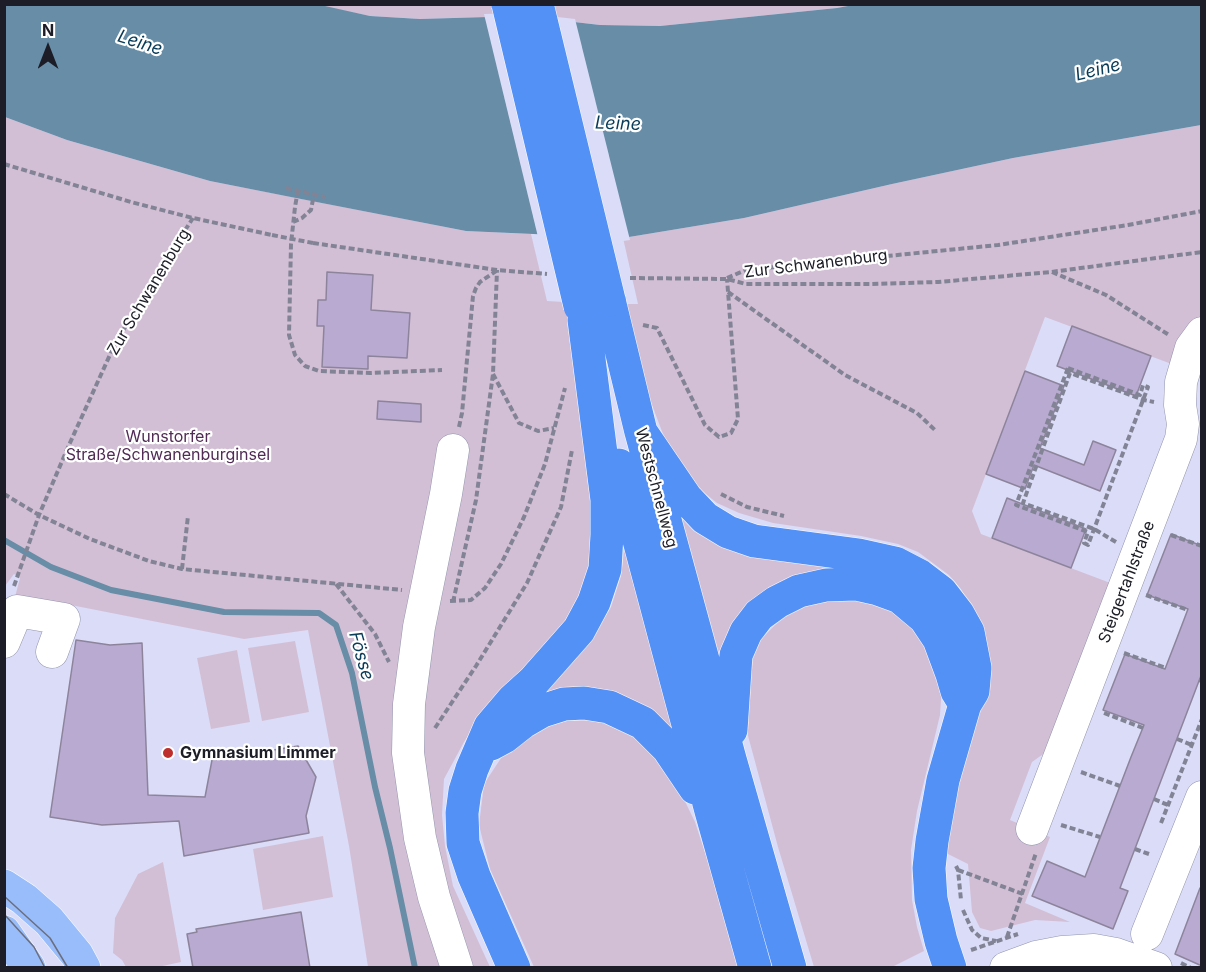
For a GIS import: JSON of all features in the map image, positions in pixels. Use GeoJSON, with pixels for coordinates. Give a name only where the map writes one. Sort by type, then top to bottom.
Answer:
{"type":"FeatureCollection","features":[{"type":"Feature","properties":{"kind":"highway","name":"Westschnellweg"},"geometry":{"type":"LineString","coordinates":[[508,4],[591,309],[641,432],[730,759],[790,968]]}},
{"type":"Feature","properties":{"kind":"highway","name":"Westschnellweg"},"geometry":{"type":"LineString","coordinates":[[537,4],[618,461],[755,968]]}},
{"type":"Feature","properties":{"kind":"highway"},"geometry":{"type":"LineString","coordinates":[[514,968],[474,876],[463,843],[462,813],[465,791],[472,769],[490,727],[579,630],[594,602],[605,569],[608,500],[591,309]]}},
{"type":"Feature","properties":{"kind":"highway"},"geometry":{"type":"LineString","coordinates":[[641,432],[686,498],[705,518],[728,532],[754,541],[858,555],[895,563],[920,576],[941,592],[958,614],[968,632],[975,668],[973,691],[965,704],[943,780],[929,868],[931,899],[950,968]]}},
{"type":"Feature","properties":{"kind":"highway"},"geometry":{"type":"LineString","coordinates":[[730,759],[736,655],[746,632],[759,615],[777,602],[799,591],[826,585],[856,584],[900,597],[925,618],[939,639],[957,691],[965,704]]}},
{"type":"Feature","properties":{"kind":"highway"},"geometry":{"type":"LineString","coordinates":[[481,749],[504,737],[542,711],[564,704],[584,703],[609,707],[644,723],[668,748],[711,811]]}},
{"type":"Feature","properties":{"kind":"main road"},"geometry":{"type":"LineString","coordinates":[[4,886],[24,899],[49,921],[77,955],[84,968]]}},
{"type":"Feature","properties":{"kind":"main road"},"geometry":{"type":"LineString","coordinates":[[4,932],[29,968]]}},
{"type":"Feature","properties":{"kind":"street","name":"Steigertahlstraße"},"geometry":{"type":"LineString","coordinates":[[1035,822],[1181,439],[1183,424],[1180,405],[1181,382],[1196,341]]}},
{"type":"Feature","properties":{"kind":"street"},"geometry":{"type":"LineString","coordinates":[[453,450],[419,627],[409,704],[408,753],[424,858],[457,968]]}},
{"type":"Feature","properties":{"kind":"street"},"geometry":{"type":"LineString","coordinates":[[4,642],[16,597],[64,619],[51,652]]}},
{"type":"Feature","properties":{"kind":"street"},"geometry":{"type":"LineString","coordinates":[[1147,934],[1202,797]]}},
{"type":"Feature","properties":{"kind":"street"},"geometry":{"type":"LineString","coordinates":[[1001,954],[1036,957],[1062,952],[1094,950],[1116,954],[1156,968]]}},
{"type":"Feature","properties":{"kind":"path"},"geometry":{"type":"LineString","coordinates":[[4,164],[193,218]]}},
{"type":"Feature","properties":{"kind":"path"},"geometry":{"type":"LineString","coordinates":[[286,188],[326,196]]}},
{"type":"Feature","properties":{"kind":"path"},"geometry":{"type":"LineString","coordinates":[[298,190],[291,244],[289,335],[295,356],[305,366],[319,371],[370,374],[442,370]]}},
{"type":"Feature","properties":{"kind":"path"},"geometry":{"type":"LineString","coordinates":[[293,222],[311,210],[314,194]]}},
{"type":"Feature","properties":{"kind":"path","name":"Zur Schwanenburg"},"geometry":{"type":"LineString","coordinates":[[726,279],[746,270],[998,245],[1202,211]]}},
{"type":"Feature","properties":{"kind":"path","name":"Zur Schwanenburg"},"geometry":{"type":"LineString","coordinates":[[16,597],[39,515],[114,346],[150,284],[193,218],[313,243],[497,270],[480,282],[473,296],[462,412],[453,450]]}},
{"type":"Feature","properties":{"kind":"path","name":"Zur Schwanenburg"},"geometry":{"type":"LineString","coordinates":[[726,279],[746,284],[871,285],[949,281],[1051,272],[1202,252]]}},
{"type":"Feature","properties":{"kind":"path"},"geometry":{"type":"LineString","coordinates":[[1051,272],[1106,295],[1196,341]]}},
{"type":"Feature","properties":{"kind":"path"},"geometry":{"type":"LineString","coordinates":[[639,324],[657,328],[705,425],[719,438],[730,433],[738,420],[726,279]]}},
{"type":"Feature","properties":{"kind":"path"},"geometry":{"type":"LineString","coordinates":[[728,292],[845,375],[917,413],[936,431]]}},
{"type":"Feature","properties":{"kind":"path"},"geometry":{"type":"LineString","coordinates":[[1068,368],[1140,395],[1143,385],[1148,387],[1094,529],[1088,545],[1083,543],[1088,532],[1016,505],[1068,368]]}},
{"type":"Feature","properties":{"kind":"path"},"geometry":{"type":"LineString","coordinates":[[1180,405],[1144,400],[1070,373],[1023,503],[1094,529],[1143,540],[1202,546]]}},
{"type":"Feature","properties":{"kind":"path"},"geometry":{"type":"LineString","coordinates":[[493,375],[519,423],[538,430],[554,428]]}},
{"type":"Feature","properties":{"kind":"path"},"geometry":{"type":"LineString","coordinates":[[4,494],[39,515],[90,539],[148,561],[182,569],[336,583],[403,591],[453,601],[471,600],[485,588],[501,564],[524,518],[544,464],[568,379]]}},
{"type":"Feature","properties":{"kind":"path"},"geometry":{"type":"LineString","coordinates":[[432,732],[476,666],[526,583],[561,507],[573,446]]}},
{"type":"Feature","properties":{"kind":"path"},"geometry":{"type":"LineString","coordinates":[[718,492],[747,507],[793,517]]}},
{"type":"Feature","properties":{"kind":"path"},"geometry":{"type":"LineString","coordinates":[[182,569],[188,516]]}},
{"type":"Feature","properties":{"kind":"path"},"geometry":{"type":"LineString","coordinates":[[336,583],[375,634],[390,664]]}},
{"type":"Feature","properties":{"kind":"path"},"geometry":{"type":"LineString","coordinates":[[1125,587],[1188,610]]}},
{"type":"Feature","properties":{"kind":"path"},"geometry":{"type":"LineString","coordinates":[[1103,645],[1166,668]]}},
{"type":"Feature","properties":{"kind":"path"},"geometry":{"type":"LineString","coordinates":[[1081,704],[1143,728]]}},
{"type":"Feature","properties":{"kind":"path"},"geometry":{"type":"LineString","coordinates":[[1176,739],[1192,745]]}},
{"type":"Feature","properties":{"kind":"path"},"geometry":{"type":"LineString","coordinates":[[1058,763],[1120,786]]}},
{"type":"Feature","properties":{"kind":"path"},"geometry":{"type":"LineString","coordinates":[[1154,799],[1168,805]]}},
{"type":"Feature","properties":{"kind":"path"},"geometry":{"type":"LineString","coordinates":[[1007,937],[1037,850],[1035,822],[1100,837]]}},
{"type":"Feature","properties":{"kind":"path"},"geometry":{"type":"LineString","coordinates":[[1135,849],[1149,854]]}},
{"type":"Feature","properties":{"kind":"path"},"geometry":{"type":"LineString","coordinates":[[954,861],[958,870],[961,906],[972,930],[1001,954]]}},
{"type":"Feature","properties":{"kind":"path"},"geometry":{"type":"LineString","coordinates":[[958,870],[1023,894]]}},
{"type":"Feature","properties":{"kind":"green space"},"geometry":{"type":"Polygon","coordinates":[[[316,5],[859,5],[660,26],[600,25],[522,16],[420,19],[370,16],[316,5]]]}},
{"type":"Feature","properties":{"kind":"green space","name":"Wunstorfer Straße/Schwanenburginsel"},"geometry":{"type":"Polygon","coordinates":[[[5,117],[67,140],[210,181],[466,231],[531,234],[547,301],[565,302],[578,370],[599,536],[576,616],[483,712],[444,779],[442,815],[453,886],[490,967],[368,967],[349,846],[308,630],[244,639],[40,599],[15,597],[20,578],[14,574],[5,586],[5,117]]]}},
{"type":"Feature","properties":{"kind":"green space"},"geometry":{"type":"Polygon","coordinates":[[[1201,125],[1201,318],[1177,366],[1045,317],[972,511],[981,534],[1113,584],[1049,750],[1032,762],[1010,820],[1050,837],[1025,903],[1070,922],[1035,920],[991,931],[980,928],[972,912],[968,864],[946,853],[973,612],[961,589],[949,575],[918,552],[898,544],[773,523],[739,513],[717,503],[697,487],[666,442],[640,373],[622,304],[638,304],[623,238],[744,218],[1013,158],[1201,125]]]}},
{"type":"Feature","properties":{"kind":"green space"},"geometry":{"type":"Polygon","coordinates":[[[680,513],[869,569],[810,577],[718,669],[680,513]]]}},
{"type":"Feature","properties":{"kind":"green space"},"geometry":{"type":"Polygon","coordinates":[[[624,551],[628,552],[677,735],[536,697],[594,636],[611,607],[621,576],[624,551]]]}},
{"type":"Feature","properties":{"kind":"green space"},"geometry":{"type":"Polygon","coordinates":[[[856,599],[883,604],[902,617],[927,644],[942,685],[940,715],[917,811],[911,850],[912,900],[924,951],[892,967],[814,967],[747,732],[749,660],[761,639],[791,613],[804,606],[828,600],[856,599]]]}},
{"type":"Feature","properties":{"kind":"green space"},"geometry":{"type":"Polygon","coordinates":[[[295,641],[309,712],[262,721],[248,648],[295,641]]]}},
{"type":"Feature","properties":{"kind":"green space"},"geometry":{"type":"Polygon","coordinates":[[[237,650],[250,722],[211,729],[197,658],[237,650]]]}},
{"type":"Feature","properties":{"kind":"green space"},"geometry":{"type":"Polygon","coordinates":[[[596,720],[619,727],[643,744],[680,791],[695,822],[738,967],[534,967],[490,869],[479,825],[484,784],[503,755],[541,728],[567,721],[596,720]]]}},
{"type":"Feature","properties":{"kind":"green space"},"geometry":{"type":"Polygon","coordinates":[[[323,836],[333,897],[263,910],[253,849],[323,836]]]}},
{"type":"Feature","properties":{"kind":"green space"},"geometry":{"type":"Polygon","coordinates":[[[163,862],[181,962],[158,967],[126,967],[122,960],[113,953],[115,918],[138,874],[163,862]]]}},
{"type":"Feature","properties":{"kind":"water","name":"Leine"},"geometry":{"type":"Polygon","coordinates":[[[316,4],[370,16],[420,19],[522,16],[600,25],[660,26],[859,4],[1201,5],[1201,125],[1013,158],[744,218],[623,238],[466,231],[296,198],[210,181],[67,140],[5,117],[4,5],[316,4]]]}},
{"type":"Feature","properties":{"kind":"pier"},"geometry":{"type":"Polygon","coordinates":[[[522,13],[575,19],[630,240],[538,237],[484,14],[522,13]]]}},
{"type":"Feature","properties":{"kind":"building"},"geometry":{"type":"Polygon","coordinates":[[[327,272],[373,275],[371,310],[410,313],[407,358],[368,356],[368,369],[322,367],[324,326],[317,326],[318,300],[326,300],[327,272]]]}},
{"type":"Feature","properties":{"kind":"building"},"geometry":{"type":"Polygon","coordinates":[[[1072,326],[1151,356],[1136,396],[1057,366],[1072,326]]]}},
{"type":"Feature","properties":{"kind":"building"},"geometry":{"type":"Polygon","coordinates":[[[1025,371],[1064,386],[1040,448],[1084,465],[1093,441],[1116,450],[1100,491],[1034,465],[1025,489],[986,474],[1025,371]]]}},
{"type":"Feature","properties":{"kind":"building"},"geometry":{"type":"Polygon","coordinates":[[[378,401],[421,404],[421,422],[377,419],[378,401]]]}},
{"type":"Feature","properties":{"kind":"building"},"geometry":{"type":"Polygon","coordinates":[[[1007,498],[1086,529],[1071,568],[992,538],[1007,498]]]}},
{"type":"Feature","properties":{"kind":"building"},"geometry":{"type":"Polygon","coordinates":[[[1171,534],[1202,546],[1202,673],[1120,888],[1128,891],[1113,929],[1032,896],[1047,861],[1085,877],[1144,725],[1103,710],[1125,654],[1165,669],[1177,638],[1188,609],[1147,595],[1171,534]]]}},
{"type":"Feature","properties":{"kind":"building","name":"Gymnasium Limmer"},"geometry":{"type":"Polygon","coordinates":[[[76,640],[110,645],[142,643],[148,795],[205,797],[212,760],[298,746],[316,777],[306,816],[309,833],[184,856],[179,821],[102,825],[50,817],[76,640]]]}},
{"type":"Feature","properties":{"kind":"building"},"geometry":{"type":"Polygon","coordinates":[[[1200,888],[1202,888],[1202,966],[1175,954],[1200,888]]]}},
{"type":"Feature","properties":{"kind":"building"},"geometry":{"type":"Polygon","coordinates":[[[301,912],[310,968],[193,968],[187,934],[197,932],[196,929],[301,912]]]}},
{"type":"Feature","properties":{"kind":"waterway","name":"Fösse"},"geometry":{"type":"LineString","coordinates":[[4,540],[51,567],[111,590],[224,612],[319,613],[336,625],[352,673],[415,968]]}},
{"type":"Feature","properties":{"kind":"tram line"},"geometry":{"type":"LineString","coordinates":[[4,896],[50,938],[68,968]]}},
{"type":"Feature","properties":{"kind":"tram line"},"geometry":{"type":"LineString","coordinates":[[4,914],[34,947],[45,968]]}},
{"type":"Feature","properties":{"kind":"place","name":"Gymnasium Limmer"},"geometry":{"type":"Point","coordinates":[168,753]}}]}
